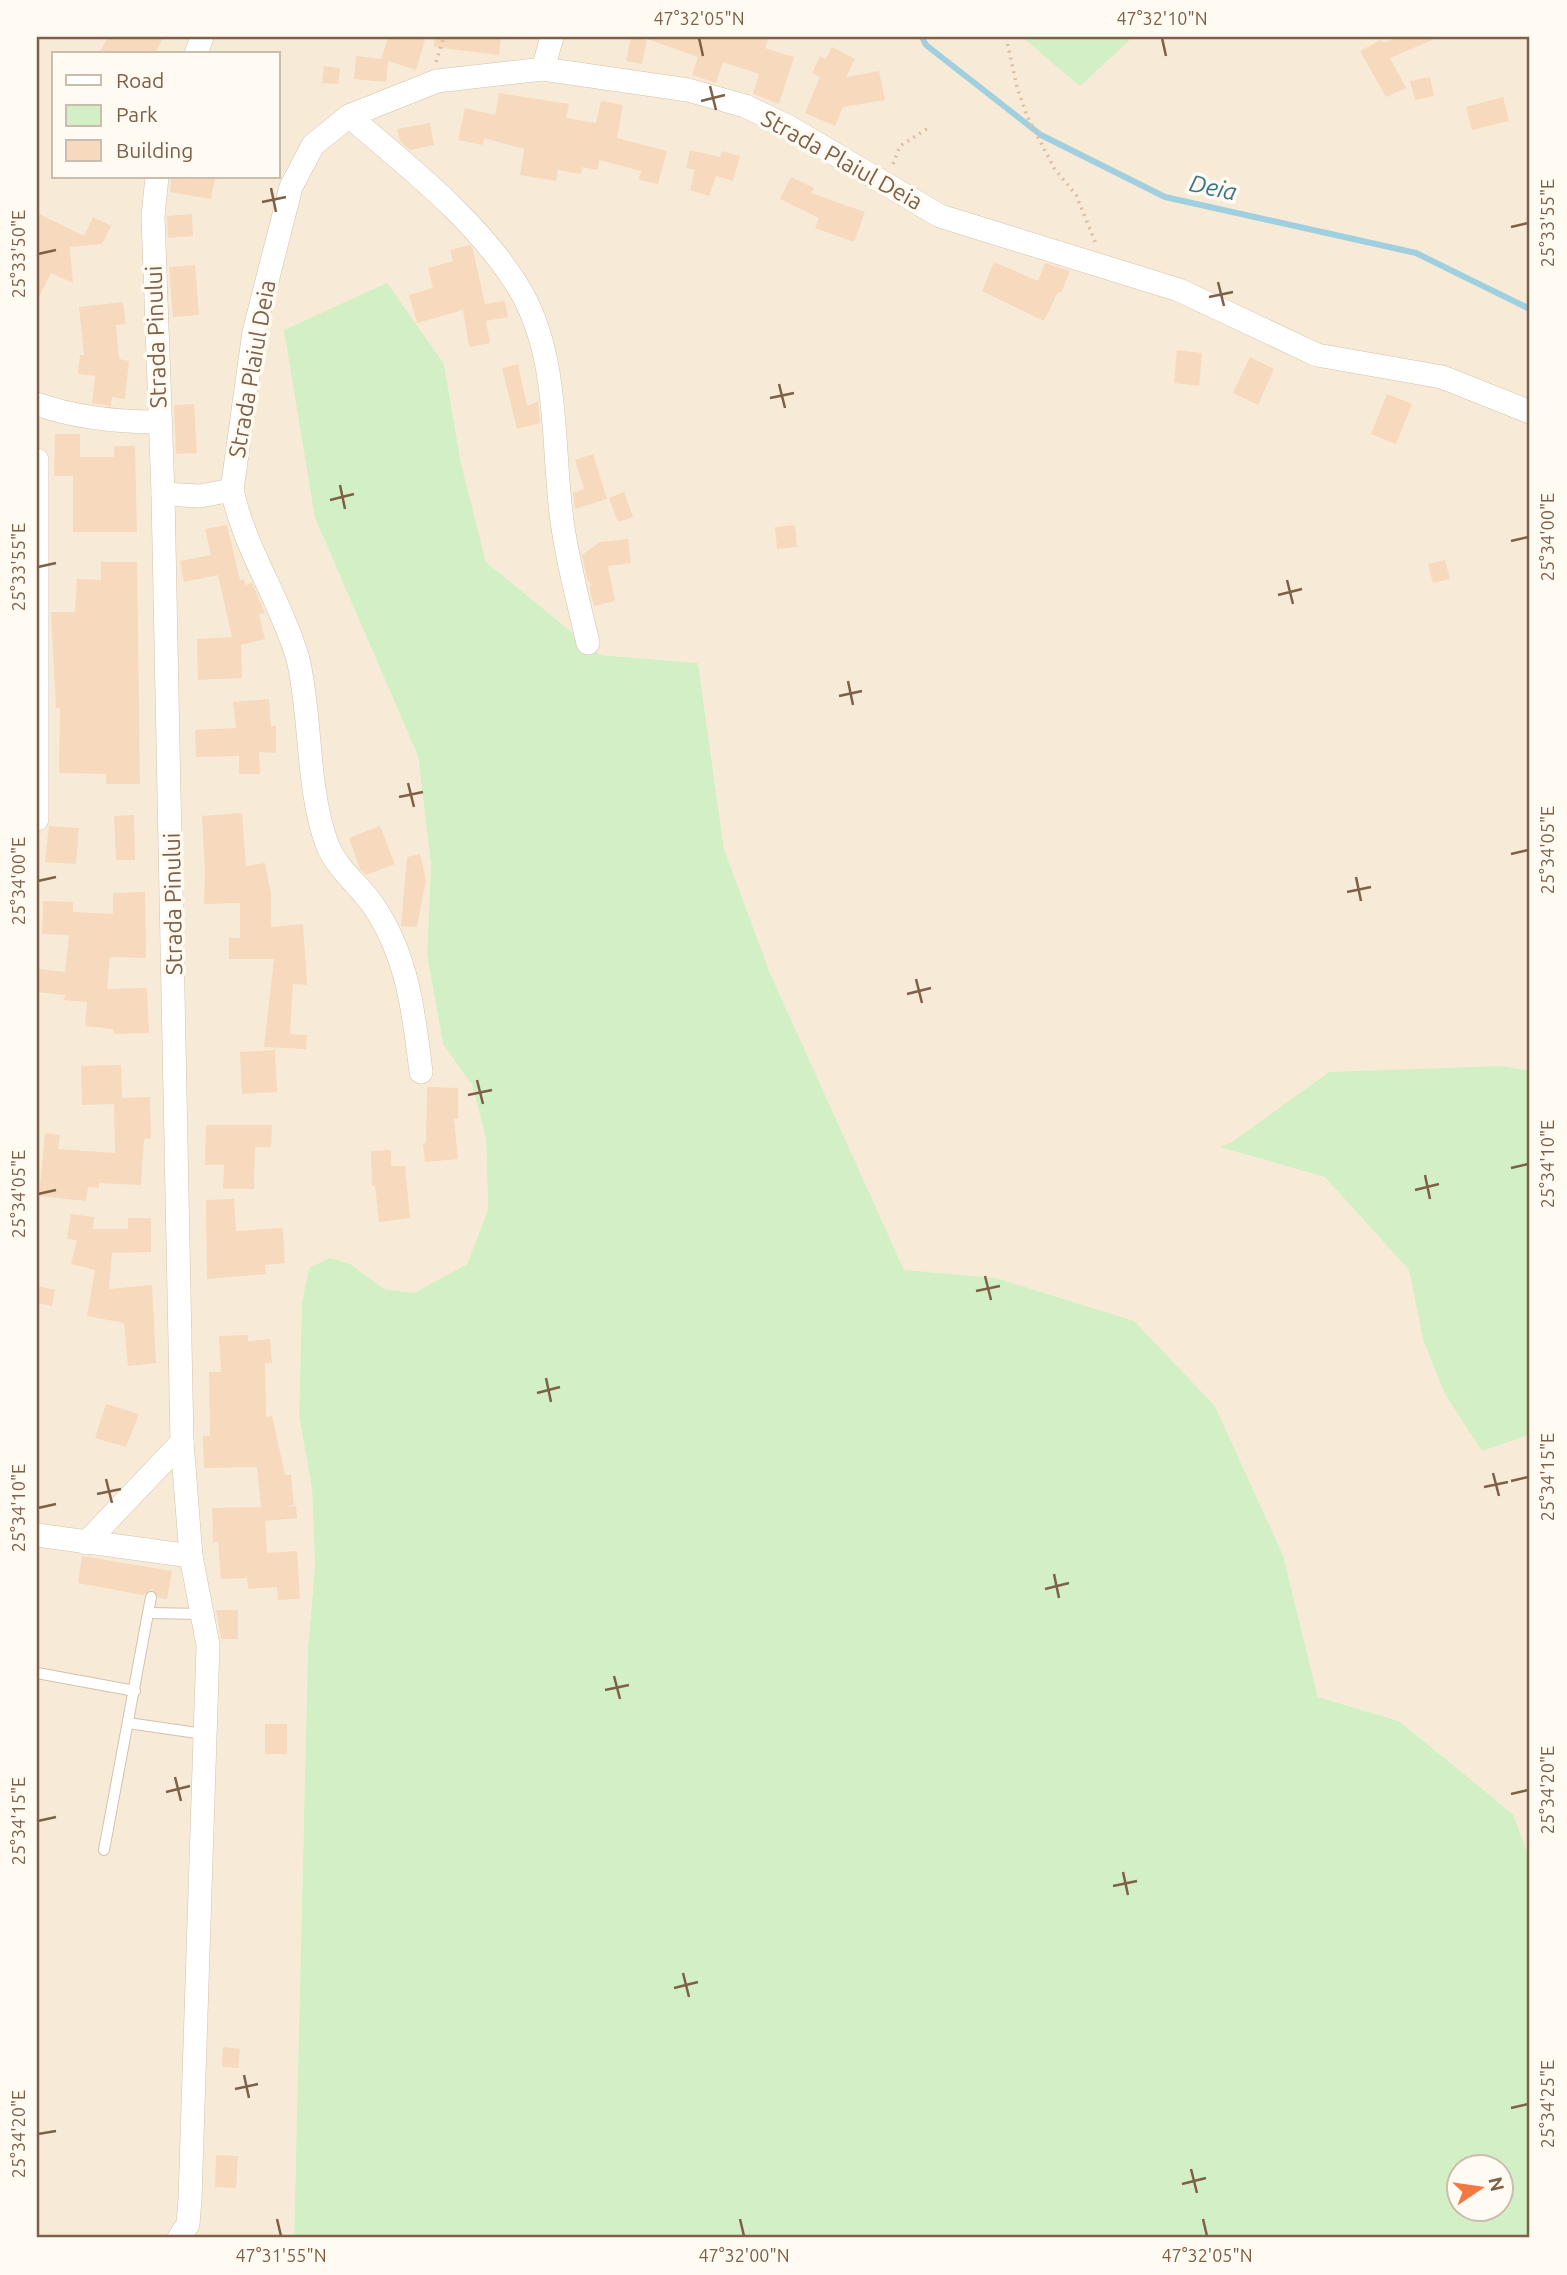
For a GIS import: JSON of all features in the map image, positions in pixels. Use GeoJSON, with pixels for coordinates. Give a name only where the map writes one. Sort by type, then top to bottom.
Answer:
{"type":"FeatureCollection","features":[{"type":"Feature","properties":{"kind":"street"},"geometry":{"type":"LineString","coordinates":[[543,69],[552,37]]}},
{"type":"Feature","properties":{"kind":"street","name":"Strada Plaiul Deia"},"geometry":{"type":"LineString","coordinates":[[163,494],[200,496],[232,489],[254,332],[291,187],[313,145],[349,116],[437,81],[543,69],[688,90],[745,106],[789,127],[940,216],[1178,290],[1317,355],[1443,377],[1530,412]]}},
{"type":"Feature","properties":{"kind":"street"},"geometry":{"type":"LineString","coordinates":[[349,116],[478,234],[518,285],[530,310],[544,352],[564,533],[588,643]]}},
{"type":"Feature","properties":{"kind":"street","name":"Strada Pinului"},"geometry":{"type":"LineString","coordinates":[[158,178],[153,216],[163,494],[182,1442],[191,1556],[204,1614],[208,1677],[190,2199],[188,2224],[179,2238]]}},
{"type":"Feature","properties":{"kind":"street"},"geometry":{"type":"LineString","coordinates":[[37,404],[62,413],[114,421],[159,422]]}},
{"type":"Feature","properties":{"kind":"street"},"geometry":{"type":"LineString","coordinates":[[37,460],[37,819]]}},
{"type":"Feature","properties":{"kind":"street"},"geometry":{"type":"LineString","coordinates":[[232,489],[250,548],[292,638],[298,659],[317,794],[328,846],[335,860],[375,908],[396,946],[410,986],[421,1072]]}},
{"type":"Feature","properties":{"kind":"street"},"geometry":{"type":"LineString","coordinates":[[86,1543],[182,1442]]}},
{"type":"Feature","properties":{"kind":"street"},"geometry":{"type":"LineString","coordinates":[[37,1535],[191,1556]]}},
{"type":"Feature","properties":{"kind":"lane"},"geometry":{"type":"LineString","coordinates":[[104,1850],[152,1597]]}},
{"type":"Feature","properties":{"kind":"lane"},"geometry":{"type":"LineString","coordinates":[[149,1613],[204,1614]]}},
{"type":"Feature","properties":{"kind":"lane"},"geometry":{"type":"LineString","coordinates":[[37,1673],[135,1691]]}},
{"type":"Feature","properties":{"kind":"lane"},"geometry":{"type":"LineString","coordinates":[[128,1723],[204,1734]]}},
{"type":"Feature","properties":{"kind":"path"},"geometry":{"type":"LineString","coordinates":[[1006,37],[1017,88],[1033,129],[1054,168],[1076,195],[1089,222],[1098,249],[1094,263]]}},
{"type":"Feature","properties":{"kind":"path"},"geometry":{"type":"LineString","coordinates":[[876,179],[892,167],[900,146],[930,127]]}},
{"type":"Feature","properties":{"kind":"shaded area"},"geometry":{"type":"Polygon","coordinates":[[[37,37],[1022,37],[1080,85],[1133,37],[1530,37],[1530,1859],[1513,1814],[1399,1721],[1318,1697],[1283,1555],[1215,1406],[1134,1322],[996,1278],[904,1271],[770,973],[724,849],[698,663],[600,655],[486,562],[461,463],[444,364],[315,518],[418,756],[431,865],[427,955],[443,1044],[472,1085],[480,1111],[486,1138],[488,1210],[467,1264],[414,1293],[384,1289],[350,1265],[309,1268],[302,1301],[299,1416],[312,1489],[315,1566],[308,1647],[294,2238],[37,2238],[37,37]]]}},
{"type":"Feature","properties":{"kind":"green space"},"geometry":{"type":"Polygon","coordinates":[[[1022,37],[1133,37],[1080,86],[1022,37]]]}},
{"type":"Feature","properties":{"kind":"green space"},"geometry":{"type":"Polygon","coordinates":[[[387,283],[444,364],[461,463],[486,562],[600,655],[698,663],[724,849],[770,973],[904,1270],[996,1278],[1134,1321],[1215,1406],[1283,1555],[1318,1697],[1399,1721],[1513,1814],[1530,1859],[1530,2238],[294,2238],[308,1647],[315,1566],[312,1489],[299,1416],[302,1301],[309,1268],[330,1258],[350,1264],[384,1289],[414,1293],[467,1264],[488,1210],[486,1138],[472,1085],[443,1044],[427,955],[431,865],[418,756],[315,518],[284,330],[387,283]]]}},
{"type":"Feature","properties":{"kind":"green space"},"geometry":{"type":"Polygon","coordinates":[[[1502,1066],[1530,1071],[1530,1434],[1482,1451],[1445,1394],[1423,1339],[1409,1270],[1325,1177],[1220,1147],[1232,1142],[1329,1072],[1502,1066]]]}},
{"type":"Feature","properties":{"kind":"building"},"geometry":{"type":"Polygon","coordinates":[[[108,37],[163,37],[156,52],[100,52],[108,37]]]}},
{"type":"Feature","properties":{"kind":"building"},"geometry":{"type":"Polygon","coordinates":[[[388,37],[426,37],[416,70],[388,61],[386,82],[354,79],[356,56],[381,59],[388,37]]]}},
{"type":"Feature","properties":{"kind":"building"},"geometry":{"type":"Polygon","coordinates":[[[434,37],[501,37],[499,55],[434,47],[434,37]]]}},
{"type":"Feature","properties":{"kind":"building"},"geometry":{"type":"Polygon","coordinates":[[[631,37],[647,40],[642,64],[626,61],[631,37]]]}},
{"type":"Feature","properties":{"kind":"building"},"geometry":{"type":"Polygon","coordinates":[[[647,37],[769,37],[765,48],[794,57],[779,104],[753,94],[759,74],[723,62],[716,83],[692,75],[698,57],[647,37]]]}},
{"type":"Feature","properties":{"kind":"building"},"geometry":{"type":"Polygon","coordinates":[[[1397,37],[1439,37],[1390,58],[1406,88],[1386,97],[1360,51],[1381,40],[1383,43],[1397,37]]]}},
{"type":"Feature","properties":{"kind":"building"},"geometry":{"type":"Polygon","coordinates":[[[832,47],[855,59],[846,77],[879,71],[885,100],[843,107],[835,126],[805,113],[820,77],[812,73],[820,56],[826,59],[832,47]]]}},
{"type":"Feature","properties":{"kind":"building"},"geometry":{"type":"Polygon","coordinates":[[[324,66],[340,68],[338,84],[322,83],[324,66]]]}},
{"type":"Feature","properties":{"kind":"building"},"geometry":{"type":"Polygon","coordinates":[[[1430,77],[1434,96],[1415,100],[1410,81],[1430,77]]]}},
{"type":"Feature","properties":{"kind":"building"},"geometry":{"type":"Polygon","coordinates":[[[499,93],[569,104],[566,118],[596,123],[601,101],[623,105],[617,138],[667,151],[658,184],[639,180],[641,171],[599,160],[598,170],[582,167],[581,174],[558,170],[556,181],[520,175],[524,149],[484,138],[482,145],[458,140],[465,108],[495,115],[499,93]]]}},
{"type":"Feature","properties":{"kind":"building"},"geometry":{"type":"Polygon","coordinates":[[[1503,97],[1509,121],[1472,130],[1466,107],[1503,97]]]}},
{"type":"Feature","properties":{"kind":"building"},"geometry":{"type":"Polygon","coordinates":[[[430,123],[434,145],[410,150],[400,141],[397,129],[430,123]]]}},
{"type":"Feature","properties":{"kind":"building"},"geometry":{"type":"Polygon","coordinates":[[[690,150],[720,157],[722,151],[740,156],[733,181],[716,176],[709,196],[690,190],[695,170],[686,168],[690,150]]]}},
{"type":"Feature","properties":{"kind":"building"},"geometry":{"type":"Polygon","coordinates":[[[791,177],[814,188],[811,193],[865,212],[854,242],[815,228],[819,218],[780,199],[791,177]]]}},
{"type":"Feature","properties":{"kind":"building"},"geometry":{"type":"Polygon","coordinates":[[[171,178],[215,178],[211,199],[170,192],[171,178]]]}},
{"type":"Feature","properties":{"kind":"building"},"geometry":{"type":"Polygon","coordinates":[[[37,213],[84,236],[93,217],[111,226],[102,244],[70,247],[73,283],[51,273],[37,301],[37,213]]]}},
{"type":"Feature","properties":{"kind":"building"},"geometry":{"type":"Polygon","coordinates":[[[192,214],[193,236],[168,238],[167,216],[192,214]]]}},
{"type":"Feature","properties":{"kind":"building"},"geometry":{"type":"Polygon","coordinates":[[[470,245],[485,304],[505,301],[508,317],[486,321],[490,343],[469,347],[463,310],[417,323],[409,295],[433,288],[428,268],[453,261],[450,250],[470,245]]]}},
{"type":"Feature","properties":{"kind":"building"},"geometry":{"type":"Polygon","coordinates":[[[994,262],[1038,281],[1045,263],[1070,271],[1061,293],[1058,292],[1044,321],[982,291],[994,262]]]}},
{"type":"Feature","properties":{"kind":"building"},"geometry":{"type":"Polygon","coordinates":[[[195,265],[199,315],[173,317],[169,267],[195,265]]]}},
{"type":"Feature","properties":{"kind":"building"},"geometry":{"type":"Polygon","coordinates":[[[123,302],[126,324],[116,325],[119,359],[129,361],[125,399],[112,397],[111,406],[92,403],[95,376],[78,374],[80,355],[84,355],[79,307],[123,302]]]}},
{"type":"Feature","properties":{"kind":"building"},"geometry":{"type":"Polygon","coordinates":[[[1177,350],[1202,353],[1199,386],[1174,383],[1177,350]]]}},
{"type":"Feature","properties":{"kind":"building"},"geometry":{"type":"Polygon","coordinates":[[[1250,357],[1274,369],[1258,405],[1233,393],[1250,357]]]}},
{"type":"Feature","properties":{"kind":"building"},"geometry":{"type":"Polygon","coordinates":[[[518,364],[527,406],[538,401],[540,423],[517,429],[502,368],[518,364]]]}},
{"type":"Feature","properties":{"kind":"building"},"geometry":{"type":"Polygon","coordinates":[[[1387,394],[1412,404],[1396,444],[1371,434],[1387,394]]]}},
{"type":"Feature","properties":{"kind":"building"},"geometry":{"type":"Polygon","coordinates":[[[194,404],[197,453],[176,454],[174,405],[194,404]]]}},
{"type":"Feature","properties":{"kind":"building"},"geometry":{"type":"Polygon","coordinates":[[[55,434],[80,434],[80,457],[114,457],[114,446],[135,446],[137,532],[73,532],[73,476],[54,476],[55,434]]]}},
{"type":"Feature","properties":{"kind":"building"},"geometry":{"type":"Polygon","coordinates":[[[593,454],[607,499],[575,509],[573,493],[584,489],[575,460],[593,454]]]}},
{"type":"Feature","properties":{"kind":"building"},"geometry":{"type":"Polygon","coordinates":[[[624,492],[633,517],[618,522],[609,498],[624,492]]]}},
{"type":"Feature","properties":{"kind":"building"},"geometry":{"type":"Polygon","coordinates":[[[227,525],[240,580],[244,580],[245,585],[252,583],[265,613],[259,614],[265,639],[241,645],[242,678],[198,680],[197,639],[232,637],[218,575],[184,582],[180,561],[211,555],[205,529],[227,525]]]}},
{"type":"Feature","properties":{"kind":"building"},"geometry":{"type":"Polygon","coordinates":[[[795,525],[797,547],[777,549],[775,527],[795,525]]]}},
{"type":"Feature","properties":{"kind":"building"},"geometry":{"type":"Polygon","coordinates":[[[628,539],[631,563],[608,566],[615,601],[594,606],[589,587],[592,586],[587,579],[582,555],[600,542],[628,539]]]}},
{"type":"Feature","properties":{"kind":"building"},"geometry":{"type":"Polygon","coordinates":[[[1445,560],[1450,579],[1433,583],[1428,564],[1445,560]]]}},
{"type":"Feature","properties":{"kind":"building"},"geometry":{"type":"Polygon","coordinates":[[[101,562],[137,562],[140,784],[106,784],[106,774],[59,773],[60,708],[56,708],[51,612],[75,612],[77,579],[101,580],[101,562]]]}},
{"type":"Feature","properties":{"kind":"building"},"geometry":{"type":"Polygon","coordinates":[[[269,699],[271,726],[276,726],[276,753],[259,752],[260,774],[239,774],[239,756],[196,757],[195,730],[236,728],[233,702],[269,699]]]}},
{"type":"Feature","properties":{"kind":"building"},"geometry":{"type":"Polygon","coordinates":[[[242,813],[246,866],[265,863],[271,894],[271,927],[303,924],[307,985],[293,984],[290,1034],[307,1035],[306,1049],[264,1047],[274,959],[229,959],[229,938],[240,938],[240,903],[204,904],[202,816],[242,813]]]}},
{"type":"Feature","properties":{"kind":"building"},"geometry":{"type":"Polygon","coordinates":[[[134,815],[135,860],[116,860],[114,816],[134,815]]]}},
{"type":"Feature","properties":{"kind":"building"},"geometry":{"type":"Polygon","coordinates":[[[49,826],[79,828],[76,864],[45,862],[49,826]]]}},
{"type":"Feature","properties":{"kind":"building"},"geometry":{"type":"Polygon","coordinates":[[[380,826],[395,864],[366,875],[360,869],[349,838],[380,826]]]}},
{"type":"Feature","properties":{"kind":"building"},"geometry":{"type":"Polygon","coordinates":[[[420,854],[426,880],[417,927],[401,926],[407,857],[420,854]]]}},
{"type":"Feature","properties":{"kind":"building"},"geometry":{"type":"Polygon","coordinates":[[[145,892],[146,958],[110,957],[107,989],[147,988],[149,1033],[114,1034],[113,1029],[85,1026],[87,1002],[64,1000],[65,995],[37,992],[39,969],[65,972],[69,935],[42,934],[43,901],[73,902],[73,912],[113,914],[113,893],[145,892]]]}},
{"type":"Feature","properties":{"kind":"building"},"geometry":{"type":"Polygon","coordinates":[[[275,1050],[277,1092],[242,1094],[240,1052],[275,1050]]]}},
{"type":"Feature","properties":{"kind":"building"},"geometry":{"type":"Polygon","coordinates":[[[121,1065],[122,1098],[150,1097],[151,1138],[144,1139],[141,1185],[99,1183],[99,1188],[88,1187],[86,1201],[39,1196],[45,1133],[60,1135],[58,1149],[115,1153],[114,1104],[82,1105],[81,1066],[121,1065]]]}},
{"type":"Feature","properties":{"kind":"building"},"geometry":{"type":"Polygon","coordinates":[[[427,1087],[458,1088],[458,1119],[454,1119],[458,1159],[425,1162],[423,1144],[426,1143],[427,1087]]]}},
{"type":"Feature","properties":{"kind":"building"},"geometry":{"type":"Polygon","coordinates":[[[206,1125],[272,1125],[271,1147],[255,1147],[254,1189],[223,1189],[224,1165],[205,1165],[206,1125]]]}},
{"type":"Feature","properties":{"kind":"building"},"geometry":{"type":"Polygon","coordinates":[[[391,1150],[391,1166],[405,1166],[410,1218],[379,1222],[375,1186],[372,1186],[371,1151],[391,1150]]]}},
{"type":"Feature","properties":{"kind":"building"},"geometry":{"type":"Polygon","coordinates":[[[234,1199],[236,1231],[283,1228],[285,1263],[265,1265],[266,1274],[207,1279],[206,1200],[234,1199]]]}},
{"type":"Feature","properties":{"kind":"building"},"geometry":{"type":"Polygon","coordinates":[[[71,1214],[94,1217],[93,1229],[128,1229],[128,1218],[151,1218],[151,1252],[112,1253],[109,1289],[152,1285],[156,1363],[128,1366],[124,1323],[87,1316],[95,1270],[71,1264],[77,1240],[67,1239],[71,1214]]]}},
{"type":"Feature","properties":{"kind":"building"},"geometry":{"type":"Polygon","coordinates":[[[37,1286],[55,1290],[52,1306],[37,1303],[37,1286]]]}},
{"type":"Feature","properties":{"kind":"building"},"geometry":{"type":"Polygon","coordinates":[[[248,1335],[248,1341],[270,1339],[272,1363],[265,1363],[266,1417],[272,1416],[285,1475],[291,1475],[294,1505],[284,1507],[296,1506],[297,1518],[265,1521],[267,1553],[297,1551],[300,1599],[278,1600],[277,1587],[248,1589],[247,1578],[221,1579],[218,1542],[213,1542],[212,1508],[261,1507],[257,1467],[204,1468],[203,1436],[210,1436],[209,1372],[221,1372],[219,1336],[248,1335]]]}},
{"type":"Feature","properties":{"kind":"building"},"geometry":{"type":"Polygon","coordinates":[[[106,1404],[139,1414],[126,1447],[95,1438],[106,1404]]]}},
{"type":"Feature","properties":{"kind":"building"},"geometry":{"type":"Polygon","coordinates":[[[82,1556],[172,1571],[167,1599],[159,1598],[152,1589],[143,1595],[78,1583],[82,1556]]]}},
{"type":"Feature","properties":{"kind":"building"},"geometry":{"type":"Polygon","coordinates":[[[216,1610],[238,1610],[238,1639],[221,1639],[216,1610]]]}},
{"type":"Feature","properties":{"kind":"building"},"geometry":{"type":"Polygon","coordinates":[[[265,1724],[287,1724],[287,1754],[265,1754],[265,1724]]]}},
{"type":"Feature","properties":{"kind":"building"},"geometry":{"type":"Polygon","coordinates":[[[223,2047],[240,2049],[238,2068],[222,2067],[223,2047]]]}},
{"type":"Feature","properties":{"kind":"building"},"geometry":{"type":"Polygon","coordinates":[[[216,2155],[238,2156],[236,2188],[215,2187],[216,2155]]]}},
{"type":"Feature","properties":{"kind":"waterway","name":"Deia"},"geometry":{"type":"LineString","coordinates":[[922,37],[926,45],[1041,135],[1165,197],[1416,253],[1530,309]]}}]}
